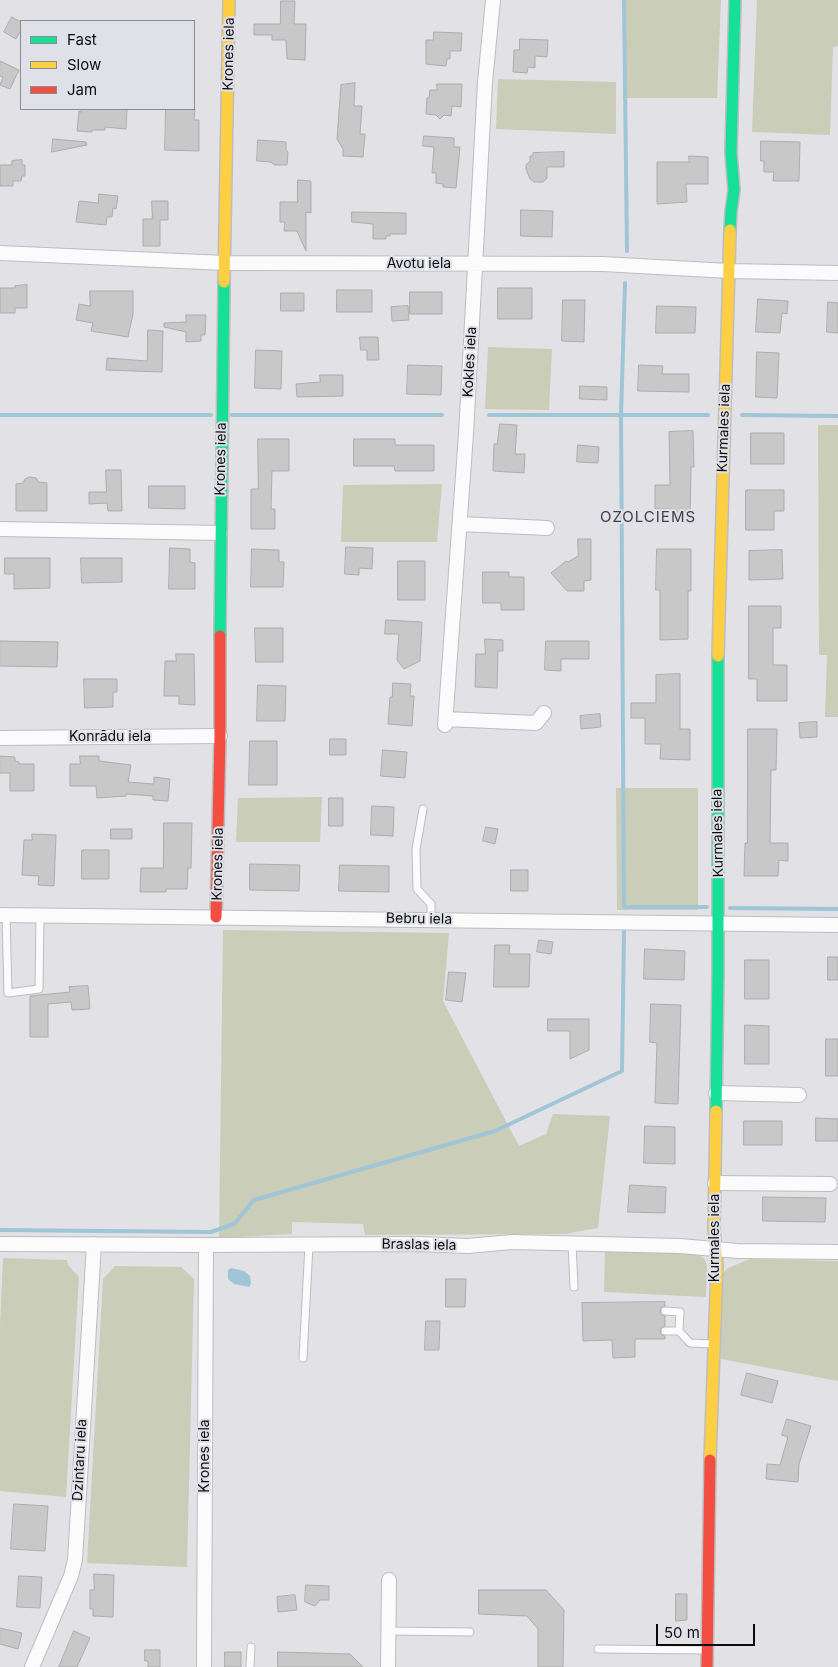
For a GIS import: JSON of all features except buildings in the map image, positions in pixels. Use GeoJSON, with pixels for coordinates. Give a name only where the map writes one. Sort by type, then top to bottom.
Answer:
{"type":"FeatureCollection","features":[{"type":"Feature","properties":{"kind":"street","name":"Krones iela"},"geometry":{"type":"LineString","coordinates":[[216,917],[220,736],[220,533],[230,0]]}},
{"type":"Feature","properties":{"kind":"street","name":"Kokles iela"},"geometry":{"type":"LineString","coordinates":[[493,0],[485,82],[476,264],[446,722],[536,724],[544,713]]}},
{"type":"Feature","properties":{"kind":"street","name":"Kurmales iela"},"geometry":{"type":"LineString","coordinates":[[707,1667],[709,1500],[717,1266],[714,1229],[718,924],[718,668],[731,212],[734,202],[732,153],[735,0]]}},
{"type":"Feature","properties":{"kind":"street","name":"Avotu iela"},"geometry":{"type":"LineString","coordinates":[[0,253],[226,262],[603,264],[730,271],[838,273]]}},
{"type":"Feature","properties":{"kind":"street"},"geometry":{"type":"LineString","coordinates":[[460,524],[547,528]]}},
{"type":"Feature","properties":{"kind":"street"},"geometry":{"type":"LineString","coordinates":[[0,529],[220,533]]}},
{"type":"Feature","properties":{"kind":"street","name":"Konrādu iela"},"geometry":{"type":"LineString","coordinates":[[0,738],[220,736]]}},
{"type":"Feature","properties":{"kind":"street","name":"Bebru iela"},"geometry":{"type":"LineString","coordinates":[[3,914],[838,926]]}},
{"type":"Feature","properties":{"kind":"street"},"geometry":{"type":"LineString","coordinates":[[716,1093],[799,1095]]}},
{"type":"Feature","properties":{"kind":"street"},"geometry":{"type":"LineString","coordinates":[[715,1182],[830,1184]]}},
{"type":"Feature","properties":{"kind":"street","name":"Braslas iela"},"geometry":{"type":"LineString","coordinates":[[0,1244],[417,1244],[468,1246],[512,1242],[680,1246],[738,1251],[838,1252]]}},
{"type":"Feature","properties":{"kind":"street","name":"Dzintaru iela"},"geometry":{"type":"LineString","coordinates":[[32,1667],[71,1576],[75,1560],[94,1244]]}},
{"type":"Feature","properties":{"kind":"street","name":"Krones iela"},"geometry":{"type":"LineString","coordinates":[[204,1667],[206,1245]]}},
{"type":"Feature","properties":{"kind":"street"},"geometry":{"type":"LineString","coordinates":[[388,1667],[389,1580]]}},
{"type":"Feature","properties":{"kind":"lane"},"geometry":{"type":"LineString","coordinates":[[423,809],[416,849],[417,889],[431,904],[431,919]]}},
{"type":"Feature","properties":{"kind":"lane"},"geometry":{"type":"LineString","coordinates":[[3,914],[8,993],[39,989],[40,915]]}},
{"type":"Feature","properties":{"kind":"lane"},"geometry":{"type":"LineString","coordinates":[[572,1243],[574,1287]]}},
{"type":"Feature","properties":{"kind":"lane"},"geometry":{"type":"LineString","coordinates":[[303,1358],[309,1245]]}},
{"type":"Feature","properties":{"kind":"lane"},"geometry":{"type":"LineString","coordinates":[[665,1312],[680,1312],[679,1331],[690,1343],[714,1344]]}},
{"type":"Feature","properties":{"kind":"lane"},"geometry":{"type":"LineString","coordinates":[[665,1331],[679,1331]]}},
{"type":"Feature","properties":{"kind":"lane"},"geometry":{"type":"LineString","coordinates":[[388,1632],[470,1632]]}},
{"type":"Feature","properties":{"kind":"lane"},"geometry":{"type":"LineString","coordinates":[[250,1667],[251,1647]]}},
{"type":"Feature","properties":{"kind":"lane"},"geometry":{"type":"LineString","coordinates":[[598,1649],[707,1650]]}},
{"type":"Feature","properties":{"kind":"green space"},"geometry":{"type":"Polygon","coordinates":[[[625,0],[721,0],[717,98],[623,98],[625,0]]]}},
{"type":"Feature","properties":{"kind":"green space"},"geometry":{"type":"Polygon","coordinates":[[[757,0],[838,0],[838,46],[833,47],[830,135],[752,132],[757,0]]]}},
{"type":"Feature","properties":{"kind":"green space"},"geometry":{"type":"Polygon","coordinates":[[[498,79],[616,82],[616,134],[496,129],[498,79]]]}},
{"type":"Feature","properties":{"kind":"green space"},"geometry":{"type":"Polygon","coordinates":[[[488,347],[552,349],[549,410],[485,409],[488,347]]]}},
{"type":"Feature","properties":{"kind":"green space"},"geometry":{"type":"Polygon","coordinates":[[[818,425],[838,425],[838,717],[825,717],[827,655],[819,655],[818,425]]]}},
{"type":"Feature","properties":{"kind":"green space"},"geometry":{"type":"Polygon","coordinates":[[[442,484],[437,542],[341,542],[343,485],[442,484]]]}},
{"type":"Feature","properties":{"kind":"green space"},"geometry":{"type":"Polygon","coordinates":[[[616,788],[698,788],[698,910],[617,910],[616,788]]]}},
{"type":"Feature","properties":{"kind":"green space"},"geometry":{"type":"Polygon","coordinates":[[[322,797],[320,842],[236,842],[238,798],[322,797]]]}},
{"type":"Feature","properties":{"kind":"green space"},"geometry":{"type":"Polygon","coordinates":[[[223,930],[449,933],[443,1001],[519,1146],[546,1134],[553,1114],[610,1116],[598,1228],[565,1234],[365,1235],[363,1224],[292,1222],[292,1234],[219,1238],[223,930]]]}},
{"type":"Feature","properties":{"kind":"green space"},"geometry":{"type":"Polygon","coordinates":[[[605,1248],[690,1252],[700,1256],[704,1258],[707,1267],[706,1297],[604,1292],[605,1248]]]}},
{"type":"Feature","properties":{"kind":"green space"},"geometry":{"type":"Polygon","coordinates":[[[3,1258],[67,1260],[68,1265],[79,1277],[66,1497],[0,1491],[0,1326],[3,1258]]]}},
{"type":"Feature","properties":{"kind":"green space"},"geometry":{"type":"Polygon","coordinates":[[[750,1259],[838,1261],[838,1381],[721,1359],[721,1275],[728,1268],[750,1259]]]}},
{"type":"Feature","properties":{"kind":"green space"},"geometry":{"type":"Polygon","coordinates":[[[115,1266],[181,1267],[194,1279],[187,1567],[87,1563],[103,1279],[115,1266]]]}},
{"type":"Feature","properties":{"kind":"water"},"geometry":{"type":"Polygon","coordinates":[[[231,1268],[244,1271],[250,1276],[251,1284],[249,1287],[234,1284],[228,1279],[228,1270],[231,1268]]]}},
{"type":"Feature","properties":{"kind":"waterway"},"geometry":{"type":"LineString","coordinates":[[624,0],[627,251]]}},
{"type":"Feature","properties":{"kind":"waterway"},"geometry":{"type":"LineString","coordinates":[[625,283],[621,415],[624,907],[707,907]]}},
{"type":"Feature","properties":{"kind":"waterway"},"geometry":{"type":"LineString","coordinates":[[0,415],[211,415]]}},
{"type":"Feature","properties":{"kind":"waterway"},"geometry":{"type":"LineString","coordinates":[[232,415],[442,415]]}},
{"type":"Feature","properties":{"kind":"waterway"},"geometry":{"type":"LineString","coordinates":[[489,415],[708,415]]}},
{"type":"Feature","properties":{"kind":"waterway"},"geometry":{"type":"LineString","coordinates":[[742,415],[838,416]]}},
{"type":"Feature","properties":{"kind":"waterway"},"geometry":{"type":"LineString","coordinates":[[730,908],[838,909]]}},
{"type":"Feature","properties":{"kind":"waterway"},"geometry":{"type":"LineString","coordinates":[[0,1230],[211,1232],[234,1224],[254,1200],[495,1131],[622,1071],[624,932]]}},
{"type":"Feature","properties":{"kind":"traffic: fast"},"geometry":{"type":"LineString","coordinates":[[730,230],[734,190],[731,153],[735,0]]}},
{"type":"Feature","properties":{"kind":"traffic: fast"},"geometry":{"type":"LineString","coordinates":[[220,636],[224,282]]}},
{"type":"Feature","properties":{"kind":"traffic: fast"},"geometry":{"type":"LineString","coordinates":[[716,1111],[718,656]]}},
{"type":"Feature","properties":{"kind":"traffic: slow"},"geometry":{"type":"LineString","coordinates":[[224,282],[229,0]]}},
{"type":"Feature","properties":{"kind":"traffic: slow"},"geometry":{"type":"LineString","coordinates":[[718,656],[730,230]]}},
{"type":"Feature","properties":{"kind":"traffic: slow"},"geometry":{"type":"LineString","coordinates":[[710,1460],[717,1266],[714,1229],[716,1111]]}},
{"type":"Feature","properties":{"kind":"traffic: jam"},"geometry":{"type":"LineString","coordinates":[[216,917],[220,636]]}},
{"type":"Feature","properties":{"kind":"traffic: jam"},"geometry":{"type":"LineString","coordinates":[[707,1667],[710,1460]]}},
{"type":"Feature","properties":{"kind":"district","name":"OZOLCIEMS"},"geometry":{"type":"Point","coordinates":[648,517]}}]}
